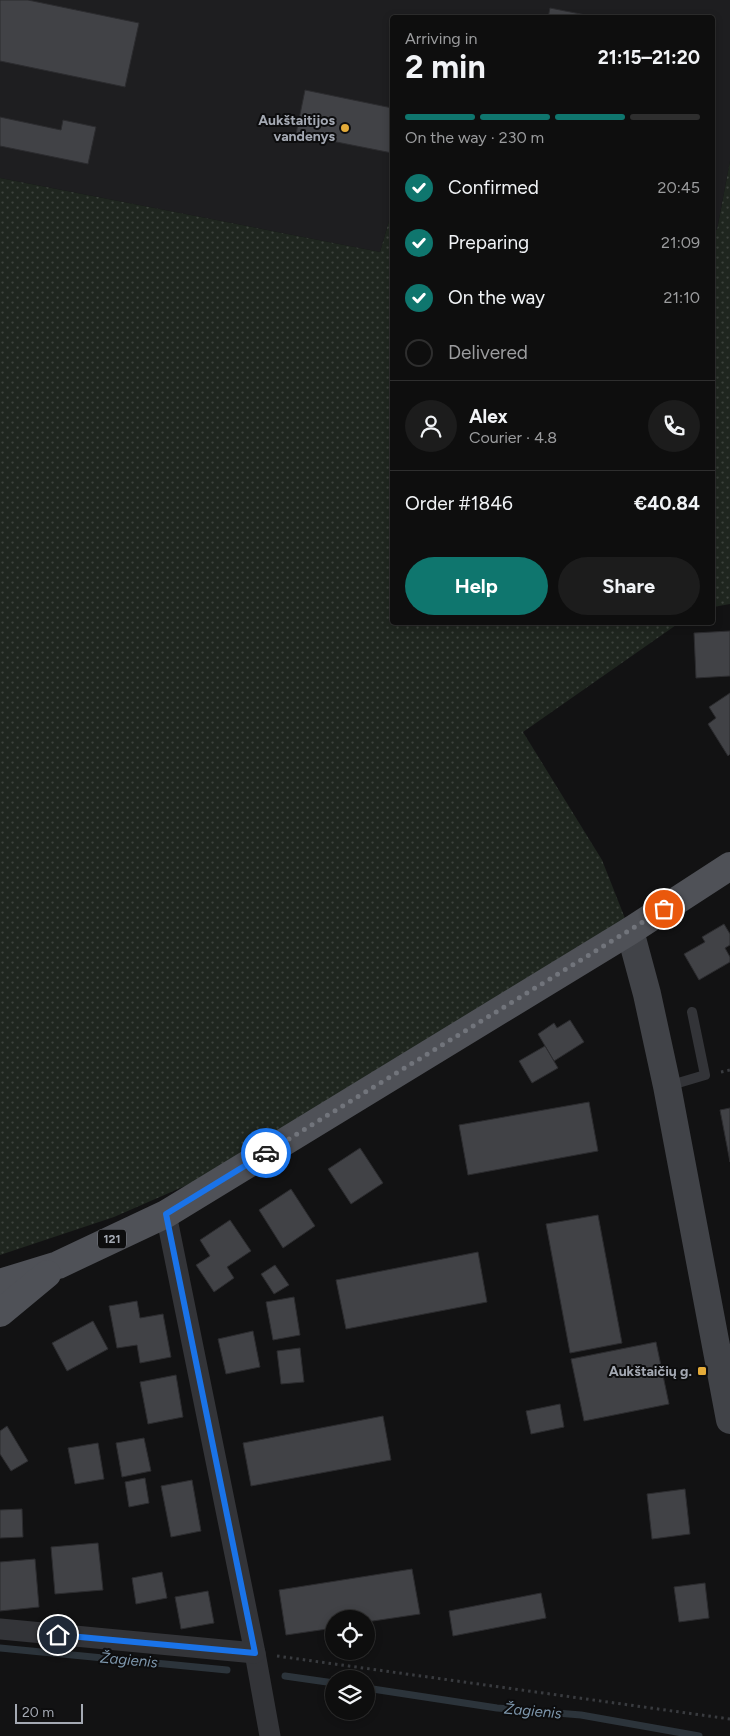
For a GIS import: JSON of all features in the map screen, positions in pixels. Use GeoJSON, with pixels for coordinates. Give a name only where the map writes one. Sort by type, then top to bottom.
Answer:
{"type":"FeatureCollection","features":[{"type":"Feature","properties":{"kind":"main road","name":"121"},"geometry":{"type":"LineString","coordinates":[[0,1283],[58,1265],[166,1214],[630,931],[730,866]]}},
{"type":"Feature","properties":{"kind":"main road"},"geometry":{"type":"LineString","coordinates":[[630,931],[647,994],[667,1086],[730,1420]]}},
{"type":"Feature","properties":{"kind":"main road"},"geometry":{"type":"LineString","coordinates":[[0,1313],[58,1265]]}},
{"type":"Feature","properties":{"kind":"street"},"geometry":{"type":"LineString","coordinates":[[166,1214],[255,1653],[270,1736]]}},
{"type":"Feature","properties":{"kind":"street"},"geometry":{"type":"LineString","coordinates":[[0,1629],[255,1653]]}},
{"type":"Feature","properties":{"kind":"lane"},"geometry":{"type":"LineString","coordinates":[[667,1086],[705,1075],[692,1012]]}},
{"type":"Feature","properties":{"kind":"path"},"geometry":{"type":"LineString","coordinates":[[255,1653],[730,1719]]}},
{"type":"Feature","properties":{"kind":"shaded area"},"geometry":{"type":"Polygon","coordinates":[[[0,0],[730,0],[730,161],[717,230],[715,230],[715,15],[390,15],[390,218],[380,252],[0,178],[0,0]]]}},
{"type":"Feature","properties":{"kind":"shaded area"},"geometry":{"type":"Polygon","coordinates":[[[730,161],[730,604],[715,607],[715,230],[717,230],[730,161]]]}},
{"type":"Feature","properties":{"kind":"shaded area"},"geometry":{"type":"Polygon","coordinates":[[[0,178],[380,252],[390,218],[390,625],[676,625],[523,732],[602,860],[630,931],[194,1182],[114,1217],[0,1255],[0,178]]]}},
{"type":"Feature","properties":{"kind":"building"},"geometry":{"type":"Polygon","coordinates":[[[0,0],[28,0],[139,23],[125,87],[0,61],[0,0]]]}},
{"type":"Feature","properties":{"kind":"building"},"geometry":{"type":"Polygon","coordinates":[[[550,8],[586,15],[549,15],[550,8]]]}},
{"type":"Feature","properties":{"kind":"building","name":"Aukštaitijos vandenys"},"geometry":{"type":"Polygon","coordinates":[[[305,90],[390,108],[390,153],[296,134],[305,90]]]}},
{"type":"Feature","properties":{"kind":"building"},"geometry":{"type":"Polygon","coordinates":[[[0,117],[61,130],[63,120],[96,127],[88,164],[0,146],[0,117]]]}},
{"type":"Feature","properties":{"kind":"building"},"geometry":{"type":"Polygon","coordinates":[[[730,631],[730,676],[696,678],[694,633],[730,631]]]}},
{"type":"Feature","properties":{"kind":"building"},"geometry":{"type":"Polygon","coordinates":[[[730,693],[730,754],[728,756],[708,724],[716,718],[709,707],[730,693]]]}},
{"type":"Feature","properties":{"kind":"building"},"geometry":{"type":"Polygon","coordinates":[[[724,924],[730,934],[730,945],[725,948],[730,957],[730,962],[699,980],[684,954],[705,942],[702,937],[724,924]]]}},
{"type":"Feature","properties":{"kind":"building"},"geometry":{"type":"Polygon","coordinates":[[[570,1020],[584,1042],[554,1061],[538,1034],[554,1023],[557,1028],[570,1020]]]}},
{"type":"Feature","properties":{"kind":"building"},"geometry":{"type":"Polygon","coordinates":[[[545,1046],[558,1068],[532,1083],[519,1061],[545,1046]]]}},
{"type":"Feature","properties":{"kind":"building"},"geometry":{"type":"Polygon","coordinates":[[[589,1102],[598,1151],[468,1175],[459,1125],[589,1102]]]}},
{"type":"Feature","properties":{"kind":"building"},"geometry":{"type":"Polygon","coordinates":[[[730,1108],[730,1162],[720,1110],[730,1108]]]}},
{"type":"Feature","properties":{"kind":"building"},"geometry":{"type":"Polygon","coordinates":[[[360,1148],[383,1183],[351,1204],[328,1169],[360,1148]]]}},
{"type":"Feature","properties":{"kind":"building"},"geometry":{"type":"Polygon","coordinates":[[[291,1189],[315,1226],[283,1248],[259,1210],[291,1189]]]}},
{"type":"Feature","properties":{"kind":"building"},"geometry":{"type":"Polygon","coordinates":[[[598,1215],[622,1343],[570,1353],[546,1224],[598,1215]]]}},
{"type":"Feature","properties":{"kind":"building"},"geometry":{"type":"Polygon","coordinates":[[[230,1220],[251,1251],[227,1267],[234,1278],[214,1292],[196,1265],[210,1256],[200,1240],[230,1220]]]}},
{"type":"Feature","properties":{"kind":"building"},"geometry":{"type":"Polygon","coordinates":[[[478,1252],[487,1302],[346,1329],[336,1280],[478,1252]]]}},
{"type":"Feature","properties":{"kind":"building"},"geometry":{"type":"Polygon","coordinates":[[[275,1265],[289,1285],[274,1294],[261,1274],[275,1265]]]}},
{"type":"Feature","properties":{"kind":"building"},"geometry":{"type":"Polygon","coordinates":[[[294,1297],[300,1335],[273,1340],[266,1302],[294,1297]]]}},
{"type":"Feature","properties":{"kind":"building"},"geometry":{"type":"Polygon","coordinates":[[[137,1301],[140,1318],[163,1314],[171,1357],[140,1363],[137,1345],[117,1348],[109,1306],[137,1301]]]}},
{"type":"Feature","properties":{"kind":"building"},"geometry":{"type":"Polygon","coordinates":[[[93,1321],[108,1349],[67,1371],[52,1343],[93,1321]]]}},
{"type":"Feature","properties":{"kind":"building"},"geometry":{"type":"Polygon","coordinates":[[[253,1331],[260,1367],[226,1374],[218,1339],[253,1331]]]}},
{"type":"Feature","properties":{"kind":"building"},"geometry":{"type":"Polygon","coordinates":[[[656,1342],[669,1404],[584,1421],[571,1359],[656,1342]]]}},
{"type":"Feature","properties":{"kind":"building"},"geometry":{"type":"Polygon","coordinates":[[[300,1348],[304,1382],[281,1384],[277,1351],[300,1348]]]}},
{"type":"Feature","properties":{"kind":"building"},"geometry":{"type":"Polygon","coordinates":[[[176,1375],[183,1417],[148,1424],[140,1382],[176,1375]]]}},
{"type":"Feature","properties":{"kind":"building"},"geometry":{"type":"Polygon","coordinates":[[[560,1404],[564,1427],[531,1434],[526,1411],[560,1404]]]}},
{"type":"Feature","properties":{"kind":"building"},"geometry":{"type":"Polygon","coordinates":[[[383,1416],[391,1460],[251,1486],[243,1443],[383,1416]]]}},
{"type":"Feature","properties":{"kind":"building"},"geometry":{"type":"Polygon","coordinates":[[[7,1426],[28,1461],[11,1471],[0,1454],[0,1431],[7,1426]]]}},
{"type":"Feature","properties":{"kind":"building"},"geometry":{"type":"Polygon","coordinates":[[[144,1438],[151,1471],[122,1477],[116,1443],[144,1438]]]}},
{"type":"Feature","properties":{"kind":"building"},"geometry":{"type":"Polygon","coordinates":[[[98,1443],[104,1479],[75,1484],[68,1448],[98,1443]]]}},
{"type":"Feature","properties":{"kind":"building"},"geometry":{"type":"Polygon","coordinates":[[[145,1478],[149,1503],[129,1507],[125,1482],[145,1478]]]}},
{"type":"Feature","properties":{"kind":"building"},"geometry":{"type":"Polygon","coordinates":[[[192,1480],[201,1531],[171,1537],[161,1486],[192,1480]]]}},
{"type":"Feature","properties":{"kind":"building"},"geometry":{"type":"Polygon","coordinates":[[[685,1489],[690,1534],[652,1539],[647,1494],[685,1489]]]}},
{"type":"Feature","properties":{"kind":"building"},"geometry":{"type":"Polygon","coordinates":[[[22,1509],[23,1537],[0,1538],[0,1510],[22,1509]]]}},
{"type":"Feature","properties":{"kind":"building"},"geometry":{"type":"Polygon","coordinates":[[[98,1543],[103,1590],[55,1594],[51,1547],[98,1543]]]}},
{"type":"Feature","properties":{"kind":"building"},"geometry":{"type":"Polygon","coordinates":[[[35,1559],[39,1607],[0,1611],[0,1562],[35,1559]]]}},
{"type":"Feature","properties":{"kind":"building"},"geometry":{"type":"Polygon","coordinates":[[[412,1569],[420,1614],[375,1621],[375,1610],[325,1610],[325,1629],[286,1635],[279,1590],[412,1569]]]}},
{"type":"Feature","properties":{"kind":"building"},"geometry":{"type":"Polygon","coordinates":[[[162,1572],[167,1598],[136,1604],[132,1578],[162,1572]]]}},
{"type":"Feature","properties":{"kind":"building"},"geometry":{"type":"Polygon","coordinates":[[[705,1583],[709,1618],[679,1622],[674,1587],[705,1583]]]}},
{"type":"Feature","properties":{"kind":"building"},"geometry":{"type":"Polygon","coordinates":[[[208,1591],[214,1623],[181,1629],[175,1597],[208,1591]]]}},
{"type":"Feature","properties":{"kind":"building"},"geometry":{"type":"Polygon","coordinates":[[[541,1593],[546,1618],[453,1636],[449,1611],[541,1593]]]}},
{"type":"Feature","properties":{"kind":"waterway","name":"Žagienis"},"geometry":{"type":"LineString","coordinates":[[0,1648],[227,1670]]}},
{"type":"Feature","properties":{"kind":"waterway","name":"Žagienis"},"geometry":{"type":"LineString","coordinates":[[285,1676],[325,1682]]}},
{"type":"Feature","properties":{"kind":"waterway","name":"Žagienis"},"geometry":{"type":"LineString","coordinates":[[375,1689],[497,1708],[581,1715],[699,1736]]}},
{"type":"Feature","properties":{"kind":"way so far"},"geometry":{"type":"LineString","coordinates":[[266,1153],[664,909]]}},
{"type":"Feature","properties":{"kind":"place","name":"Aukštaitijos vandenys"},"geometry":{"type":"Point","coordinates":[345,128]}},
{"type":"Feature","properties":{"kind":"place","name":"Aukštaičių g."},"geometry":{"type":"Point","coordinates":[702,1371]}},
{"type":"Feature","properties":{"kind":"route"},"geometry":{"type":"LineString","coordinates":[[58,1635],[255,1653],[166,1214],[266,1153]]}}]}
